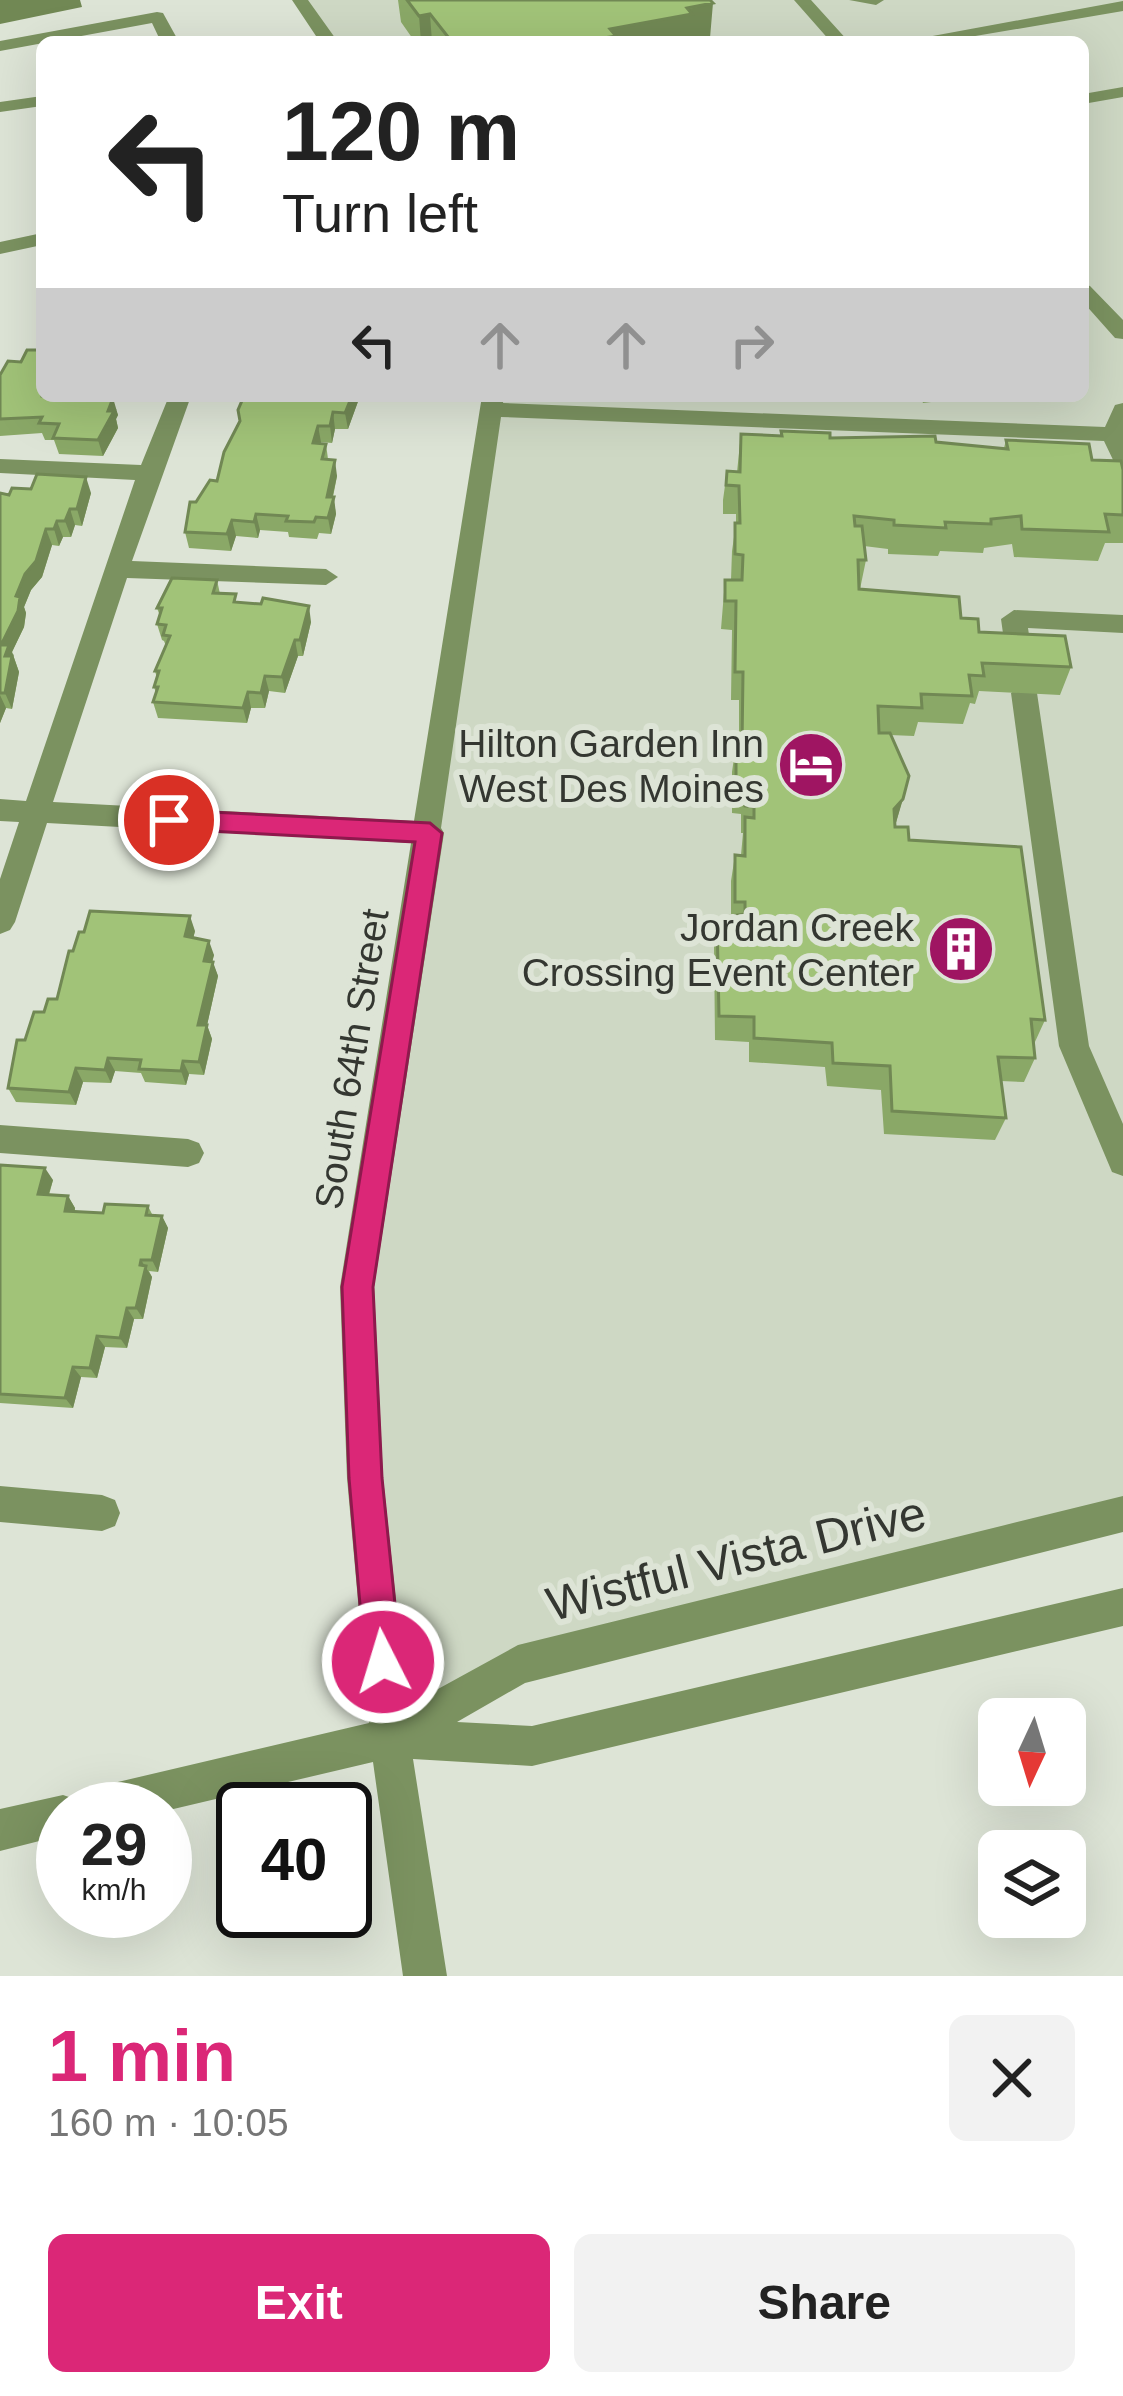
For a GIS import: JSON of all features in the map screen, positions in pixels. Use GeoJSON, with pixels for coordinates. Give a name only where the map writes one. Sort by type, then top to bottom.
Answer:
{"type":"FeatureCollection","features":[{"type":"Feature","properties":{"kind":"street"},"geometry":{"type":"LineString","coordinates":[[300,0],[325,36]]}},
{"type":"Feature","properties":{"kind":"street"},"geometry":{"type":"LineString","coordinates":[[802,0],[835,36]]}},
{"type":"Feature","properties":{"kind":"street"},"geometry":{"type":"LineString","coordinates":[[857,0],[876,0]]}},
{"type":"Feature","properties":{"kind":"street"},"geometry":{"type":"LineString","coordinates":[[945,36],[1123,6]]}},
{"type":"Feature","properties":{"kind":"street"},"geometry":{"type":"LineString","coordinates":[[41,36],[152,9],[167,36]]}},
{"type":"Feature","properties":{"kind":"street"},"geometry":{"type":"LineString","coordinates":[[1033,36],[1123,22]]}},
{"type":"Feature","properties":{"kind":"street"},"geometry":{"type":"LineString","coordinates":[[0,46],[36,37]]}},
{"type":"Feature","properties":{"kind":"street"},"geometry":{"type":"LineString","coordinates":[[1089,98],[1123,92]]}},
{"type":"Feature","properties":{"kind":"street"},"geometry":{"type":"LineString","coordinates":[[0,107],[36,102]]}},
{"type":"Feature","properties":{"kind":"street"},"geometry":{"type":"LineString","coordinates":[[0,248],[36,240]]}},
{"type":"Feature","properties":{"kind":"street"},"geometry":{"type":"LineString","coordinates":[[1089,296],[1123,333]]}},
{"type":"Feature","properties":{"kind":"street"},"geometry":{"type":"LineString","coordinates":[[0,922],[149,473],[178,402]]}},
{"type":"Feature","properties":{"kind":"street"},"geometry":{"type":"LineString","coordinates":[[493,403],[1113,434]]}},
{"type":"Feature","properties":{"kind":"street","name":"South 64th Street"},"geometry":{"type":"LineString","coordinates":[[425,1976],[390,1738],[365,1478],[357,1287],[493,403]]}},
{"type":"Feature","properties":{"kind":"street"},"geometry":{"type":"LineString","coordinates":[[1123,410],[1113,434],[1123,459]]}},
{"type":"Feature","properties":{"kind":"street"},"geometry":{"type":"LineString","coordinates":[[0,466],[149,473]]}},
{"type":"Feature","properties":{"kind":"street"},"geometry":{"type":"LineString","coordinates":[[117,569],[326,577]]}},
{"type":"Feature","properties":{"kind":"street"},"geometry":{"type":"LineString","coordinates":[[1020,662],[1014,619],[1123,624]]}},
{"type":"Feature","properties":{"kind":"street"},"geometry":{"type":"LineString","coordinates":[[1024,693],[1074,1046],[1113,1120],[1123,1162]]}},
{"type":"Feature","properties":{"kind":"street"},"geometry":{"type":"LineString","coordinates":[[0,810],[430,833]]}},
{"type":"Feature","properties":{"kind":"street"},"geometry":{"type":"LineString","coordinates":[[0,1139],[188,1153]]}},
{"type":"Feature","properties":{"kind":"street"},"geometry":{"type":"LineString","coordinates":[[0,1504],[102,1513]]}},
{"type":"Feature","properties":{"kind":"street","name":"Wistful Vista Drive"},"geometry":{"type":"LineString","coordinates":[[390,1738],[518,1665],[1123,1514]]}},
{"type":"Feature","properties":{"kind":"street","name":"Wistful Vista Drive"},"geometry":{"type":"LineString","coordinates":[[192,1785],[390,1738],[532,1746],[1123,1607]]}},
{"type":"Feature","properties":{"kind":"street"},"geometry":{"type":"LineString","coordinates":[[0,1830],[36,1821]]}},
{"type":"Feature","properties":{"kind":"shaded area"},"geometry":{"type":"Polygon","coordinates":[[[300,0],[1123,0],[1123,1514],[518,1665],[390,1738],[357,1287],[492,402],[1089,402],[1089,36],[325,36],[300,0]]]}},
{"type":"Feature","properties":{"kind":"building"},"geometry":{"type":"Polygon","coordinates":[[[407,0],[713,3],[687,8],[692,14],[610,29],[616,36],[447,36],[430,14],[419,16],[407,0]]]}},
{"type":"Feature","properties":{"kind":"building"},"geometry":{"type":"Polygon","coordinates":[[[27,350],[36,350],[36,402],[111,402],[108,411],[114,411],[98,440],[53,438],[59,424],[39,423],[42,417],[0,419],[0,375],[8,361],[21,362],[27,350]]]}},
{"type":"Feature","properties":{"kind":"building"},"geometry":{"type":"Polygon","coordinates":[[[241,402],[350,402],[345,413],[333,412],[330,426],[318,426],[313,443],[326,444],[322,459],[335,460],[328,518],[286,521],[288,516],[256,514],[254,522],[232,520],[227,534],[185,532],[190,502],[196,502],[210,480],[217,481],[224,452],[240,421],[241,402]]]}},
{"type":"Feature","properties":{"kind":"building","name":"Hilton Garden Inn West Des Moines"},"geometry":{"type":"Polygon","coordinates":[[[781,431],[830,433],[830,438],[935,436],[936,442],[1008,449],[1006,440],[1089,444],[1092,460],[1121,461],[1123,515],[1105,514],[1109,532],[1022,529],[1021,516],[991,519],[991,524],[945,522],[946,528],[894,525],[894,520],[854,516],[855,526],[862,526],[866,560],[858,560],[859,589],[959,597],[961,618],[978,619],[979,632],[1065,636],[1071,667],[982,663],[984,676],[969,675],[972,696],[921,694],[922,708],[878,706],[879,733],[890,733],[909,776],[903,799],[894,809],[895,827],[908,827],[909,840],[1021,847],[1045,1020],[1031,1019],[1035,1058],[998,1057],[1006,1118],[892,1111],[890,1066],[833,1063],[832,1043],[754,1038],[754,1017],[719,1016],[717,918],[745,914],[745,902],[735,902],[735,855],[745,856],[745,817],[754,818],[754,807],[745,806],[745,786],[736,786],[743,672],[735,672],[736,601],[725,601],[725,580],[742,580],[743,555],[735,554],[739,486],[726,485],[727,471],[740,472],[741,434],[782,436],[781,431]]]}},
{"type":"Feature","properties":{"kind":"building"},"geometry":{"type":"Polygon","coordinates":[[[37,474],[86,477],[77,509],[70,509],[54,529],[46,529],[36,561],[16,596],[20,597],[18,611],[1,645],[9,645],[5,656],[12,656],[5,693],[0,693],[0,493],[31,489],[37,474]]]}},
{"type":"Feature","properties":{"kind":"building"},"geometry":{"type":"Polygon","coordinates":[[[172,578],[217,580],[213,593],[236,594],[234,602],[261,604],[263,598],[309,606],[300,640],[295,640],[282,677],[265,676],[261,693],[248,692],[243,708],[153,702],[158,687],[154,687],[159,671],[155,671],[170,636],[163,635],[166,625],[157,624],[162,608],[157,608],[172,578]]]}},
{"type":"Feature","properties":{"kind":"building"},"geometry":{"type":"Polygon","coordinates":[[[90,911],[190,916],[185,936],[209,941],[204,961],[213,962],[198,1025],[207,1025],[199,1062],[183,1061],[181,1071],[139,1069],[141,1060],[108,1058],[105,1070],[76,1068],[69,1092],[8,1088],[17,1040],[25,1040],[34,1012],[44,1012],[48,999],[57,999],[69,951],[79,932],[84,932],[90,911]]]}},
{"type":"Feature","properties":{"kind":"building"},"geometry":{"type":"Polygon","coordinates":[[[0,1165],[45,1168],[38,1194],[68,1196],[65,1211],[103,1213],[105,1204],[148,1206],[146,1215],[162,1216],[152,1260],[141,1260],[140,1265],[146,1266],[136,1308],[127,1308],[120,1338],[97,1336],[90,1368],[73,1367],[65,1398],[0,1394],[0,1165]]]}},
{"type":"Feature","properties":{"kind":"place","name":"Hilton Garden Inn West Des Moines"},"geometry":{"type":"Point","coordinates":[811,765]}},
{"type":"Feature","properties":{"kind":"place","name":"Jordan Creek Crossing Event Center"},"geometry":{"type":"Point","coordinates":[961,949]}},
{"type":"Feature","properties":{"kind":"route"},"geometry":{"type":"LineString","coordinates":[[169,820],[430,833],[357,1287],[365,1478],[383,1662]]}}]}
